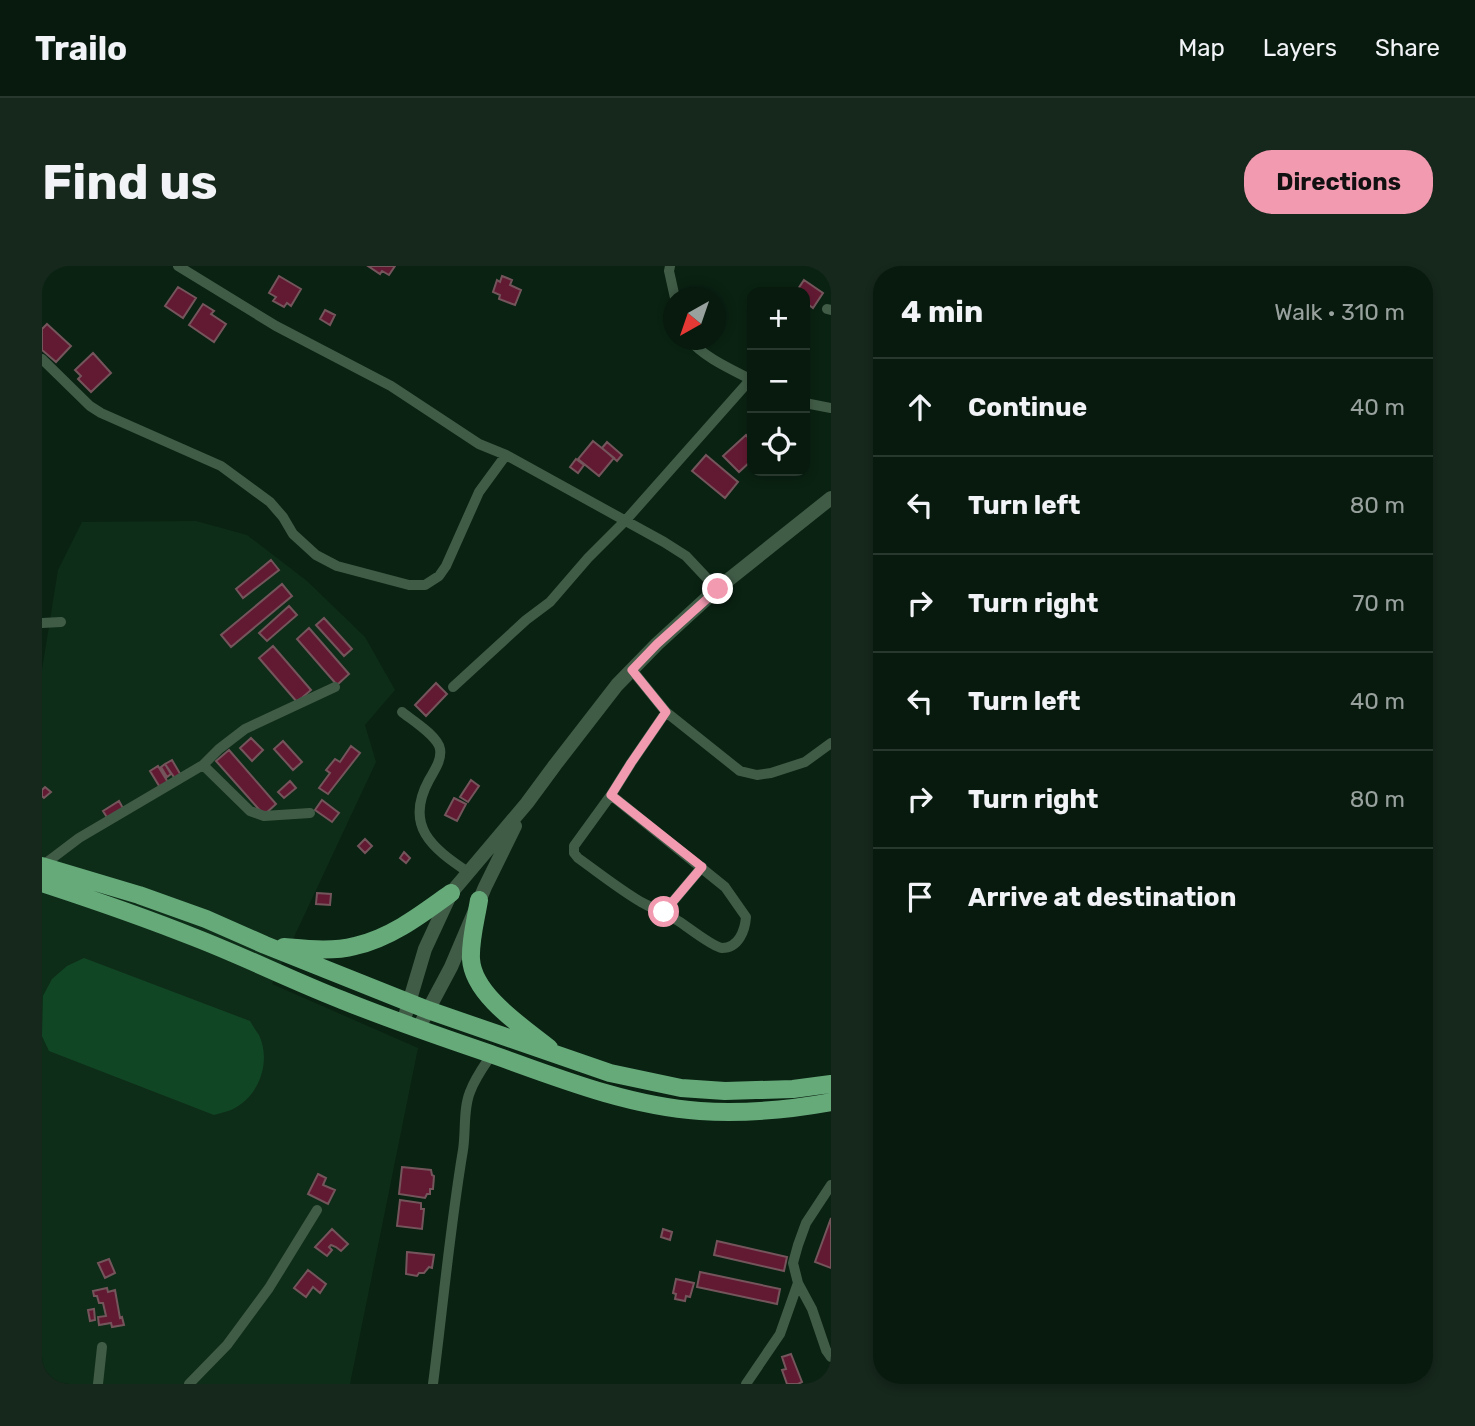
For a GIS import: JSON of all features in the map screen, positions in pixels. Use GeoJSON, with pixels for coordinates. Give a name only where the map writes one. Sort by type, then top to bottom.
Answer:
{"type":"FeatureCollection","features":[{"type":"Feature","properties":{"kind":"highway"},"geometry":{"type":"LineString","coordinates":[[42,866],[127,891],[206,919],[409,1003],[610,1073],[681,1088],[725,1091],[793,1089],[831,1084]]}},
{"type":"Feature","properties":{"kind":"highway"},"geometry":{"type":"LineString","coordinates":[[42,883],[197,938],[341,1000],[410,1026],[556,1078],[617,1095],[656,1105],[698,1111],[755,1113],[831,1102]]}},
{"type":"Feature","properties":{"kind":"highway"},"geometry":{"type":"LineString","coordinates":[[265,945],[326,949],[353,947],[374,941],[398,929],[451,893]]}},
{"type":"Feature","properties":{"kind":"highway"},"geometry":{"type":"LineString","coordinates":[[479,900],[471,961],[476,979],[500,1007],[556,1055]]}},
{"type":"Feature","properties":{"kind":"street"},"geometry":{"type":"LineString","coordinates":[[178,266],[276,326],[391,386],[479,444],[506,455],[664,542],[685,556],[718,589]]}},
{"type":"Feature","properties":{"kind":"street"},"geometry":{"type":"LineString","coordinates":[[670,266],[673,287]]}},
{"type":"Feature","properties":{"kind":"street"},"geometry":{"type":"LineString","coordinates":[[702,350],[747,378]]}},
{"type":"Feature","properties":{"kind":"street"},"geometry":{"type":"LineString","coordinates":[[42,359],[90,406],[101,413],[203,457],[237,477],[270,502],[293,534],[316,555],[337,566],[409,585],[425,585],[439,576],[479,492],[506,455]]}},
{"type":"Feature","properties":{"kind":"street"},"geometry":{"type":"LineString","coordinates":[[453,687],[550,601],[747,384]]}},
{"type":"Feature","properties":{"kind":"street"},"geometry":{"type":"LineString","coordinates":[[810,404],[831,408]]}},
{"type":"Feature","properties":{"kind":"street"},"geometry":{"type":"LineString","coordinates":[[410,1026],[409,1003],[425,949],[451,893],[527,803],[599,707],[657,644],[718,589],[831,498]]}},
{"type":"Feature","properties":{"kind":"street"},"geometry":{"type":"LineString","coordinates":[[42,623],[61,622]]}},
{"type":"Feature","properties":{"kind":"street"},"geometry":{"type":"LineString","coordinates":[[632,670],[666,712],[740,771],[757,775],[771,773],[805,762],[831,743]]}},
{"type":"Feature","properties":{"kind":"street"},"geometry":{"type":"LineString","coordinates":[[42,866],[79,838],[203,765],[245,729],[334,687]]}},
{"type":"Feature","properties":{"kind":"street"},"geometry":{"type":"LineString","coordinates":[[402,712],[437,740],[440,749],[440,757],[422,797],[419,814],[421,827],[439,850],[468,872]]}},
{"type":"Feature","properties":{"kind":"street"},"geometry":{"type":"LineString","coordinates":[[611,795],[724,887],[746,916],[745,928],[740,938],[732,945],[722,948],[711,944],[664,912],[642,902],[574,853],[574,846],[666,712]]}},
{"type":"Feature","properties":{"kind":"street"},"geometry":{"type":"LineString","coordinates":[[203,765],[250,811],[264,816],[310,813]]}},
{"type":"Feature","properties":{"kind":"street"},"geometry":{"type":"LineString","coordinates":[[410,1026],[428,1010],[451,967],[479,900],[527,803]]}},
{"type":"Feature","properties":{"kind":"street"},"geometry":{"type":"LineString","coordinates":[[664,912],[702,867]]}},
{"type":"Feature","properties":{"kind":"street"},"geometry":{"type":"LineString","coordinates":[[433,1384],[453,1205],[466,1132],[467,1102],[474,1083],[492,1055]]}},
{"type":"Feature","properties":{"kind":"street"},"geometry":{"type":"LineString","coordinates":[[831,1185],[806,1223],[793,1263],[798,1283],[812,1309],[831,1357]]}},
{"type":"Feature","properties":{"kind":"street"},"geometry":{"type":"LineString","coordinates":[[189,1384],[226,1345],[269,1288],[317,1210]]}},
{"type":"Feature","properties":{"kind":"street"},"geometry":{"type":"LineString","coordinates":[[746,1384],[780,1334],[798,1283]]}},
{"type":"Feature","properties":{"kind":"street"},"geometry":{"type":"LineString","coordinates":[[98,1384],[102,1347]]}},
{"type":"Feature","properties":{"kind":"shaded area"},"geometry":{"type":"Polygon","coordinates":[[[196,521],[247,535],[307,581],[365,637],[395,690],[365,725],[376,762],[272,984],[418,1048],[350,1384],[42,1384],[42,670],[58,570],[82,522],[196,521]]]}},
{"type":"Feature","properties":{"kind":"shaded area"},"geometry":{"type":"Polygon","coordinates":[[[84,958],[250,1021],[259,1035],[264,1057],[260,1078],[249,1097],[231,1110],[214,1115],[49,1051],[42,1036],[43,996],[52,979],[67,966],[84,958]]]}},
{"type":"Feature","properties":{"kind":"building"},"geometry":{"type":"Polygon","coordinates":[[[368,266],[395,266],[389,275],[382,271],[380,274],[368,266]]]}},
{"type":"Feature","properties":{"kind":"building"},"geometry":{"type":"Polygon","coordinates":[[[279,276],[301,289],[291,306],[287,303],[284,307],[273,301],[276,297],[269,293],[279,276]]]}},
{"type":"Feature","properties":{"kind":"building"},"geometry":{"type":"Polygon","coordinates":[[[502,276],[512,280],[510,285],[521,290],[515,305],[499,299],[500,295],[493,292],[497,280],[500,282],[502,276]]]}},
{"type":"Feature","properties":{"kind":"building"},"geometry":{"type":"Polygon","coordinates":[[[804,280],[823,293],[813,308],[810,306],[810,287],[799,287],[804,280]]]}},
{"type":"Feature","properties":{"kind":"building"},"geometry":{"type":"Polygon","coordinates":[[[178,287],[196,298],[183,318],[165,306],[178,287]]]}},
{"type":"Feature","properties":{"kind":"building"},"geometry":{"type":"Polygon","coordinates":[[[203,304],[214,311],[211,314],[226,324],[214,342],[189,325],[203,304]]]}},
{"type":"Feature","properties":{"kind":"building"},"geometry":{"type":"Polygon","coordinates":[[[325,310],[335,315],[330,325],[320,319],[325,310]]]}},
{"type":"Feature","properties":{"kind":"building"},"geometry":{"type":"Polygon","coordinates":[[[47,324],[71,346],[56,362],[42,350],[42,329],[47,324]]]}},
{"type":"Feature","properties":{"kind":"building"},"geometry":{"type":"Polygon","coordinates":[[[93,353],[111,373],[91,392],[78,379],[81,376],[75,370],[93,353]]]}},
{"type":"Feature","properties":{"kind":"building"},"geometry":{"type":"Polygon","coordinates":[[[746,435],[747,465],[739,472],[723,456],[746,435]]]}},
{"type":"Feature","properties":{"kind":"building"},"geometry":{"type":"Polygon","coordinates":[[[593,441],[614,458],[599,476],[578,459],[593,441]]]}},
{"type":"Feature","properties":{"kind":"building"},"geometry":{"type":"Polygon","coordinates":[[[607,442],[622,455],[617,461],[602,448],[607,442]]]}},
{"type":"Feature","properties":{"kind":"building"},"geometry":{"type":"Polygon","coordinates":[[[706,455],[738,482],[725,498],[692,471],[706,455]]]}},
{"type":"Feature","properties":{"kind":"building"},"geometry":{"type":"Polygon","coordinates":[[[576,459],[584,465],[578,473],[570,467],[576,459]]]}},
{"type":"Feature","properties":{"kind":"building"},"geometry":{"type":"Polygon","coordinates":[[[271,560],[279,570],[243,598],[236,589],[271,560]]]}},
{"type":"Feature","properties":{"kind":"building"},"geometry":{"type":"Polygon","coordinates":[[[282,584],[292,596],[231,647],[221,635],[282,584]]]}},
{"type":"Feature","properties":{"kind":"building"},"geometry":{"type":"Polygon","coordinates":[[[289,606],[297,615],[267,641],[259,633],[289,606]]]}},
{"type":"Feature","properties":{"kind":"building"},"geometry":{"type":"Polygon","coordinates":[[[324,618],[352,649],[344,656],[316,625],[324,618]]]}},
{"type":"Feature","properties":{"kind":"building"},"geometry":{"type":"Polygon","coordinates":[[[309,628],[349,674],[337,685],[297,639],[309,628]]]}},
{"type":"Feature","properties":{"kind":"building"},"geometry":{"type":"Polygon","coordinates":[[[273,646],[311,690],[297,702],[259,658],[273,646]]]}},
{"type":"Feature","properties":{"kind":"building"},"geometry":{"type":"Polygon","coordinates":[[[436,683],[447,694],[426,716],[415,705],[436,683]]]}},
{"type":"Feature","properties":{"kind":"building"},"geometry":{"type":"Polygon","coordinates":[[[251,738],[263,750],[252,761],[240,748],[251,738]]]}},
{"type":"Feature","properties":{"kind":"building"},"geometry":{"type":"Polygon","coordinates":[[[283,741],[302,762],[293,770],[274,749],[283,741]]]}},
{"type":"Feature","properties":{"kind":"building"},"geometry":{"type":"Polygon","coordinates":[[[351,746],[360,753],[328,794],[319,788],[330,773],[326,770],[335,759],[340,762],[351,746]]]}},
{"type":"Feature","properties":{"kind":"building"},"geometry":{"type":"Polygon","coordinates":[[[229,750],[276,804],[264,815],[216,761],[229,750]]]}},
{"type":"Feature","properties":{"kind":"building"},"geometry":{"type":"Polygon","coordinates":[[[172,760],[182,777],[176,780],[165,764],[172,760]]]}},
{"type":"Feature","properties":{"kind":"building"},"geometry":{"type":"Polygon","coordinates":[[[165,764],[171,774],[167,777],[161,767],[165,764]]]}},
{"type":"Feature","properties":{"kind":"building"},"geometry":{"type":"Polygon","coordinates":[[[158,766],[169,784],[161,789],[150,771],[158,766]]]}},
{"type":"Feature","properties":{"kind":"building"},"geometry":{"type":"Polygon","coordinates":[[[471,780],[479,786],[468,802],[460,797],[471,780]]]}},
{"type":"Feature","properties":{"kind":"building"},"geometry":{"type":"Polygon","coordinates":[[[290,781],[296,788],[284,798],[278,792],[290,781]]]}},
{"type":"Feature","properties":{"kind":"building"},"geometry":{"type":"Polygon","coordinates":[[[45,787],[51,792],[44,798],[42,790],[45,787]]]}},
{"type":"Feature","properties":{"kind":"building"},"geometry":{"type":"Polygon","coordinates":[[[454,798],[466,804],[457,821],[445,815],[454,798]]]}},
{"type":"Feature","properties":{"kind":"building"},"geometry":{"type":"Polygon","coordinates":[[[322,800],[339,813],[332,822],[315,810],[322,800]]]}},
{"type":"Feature","properties":{"kind":"building"},"geometry":{"type":"Polygon","coordinates":[[[119,801],[124,810],[108,819],[103,811],[119,801]]]}},
{"type":"Feature","properties":{"kind":"building"},"geometry":{"type":"Polygon","coordinates":[[[365,839],[372,846],[365,853],[358,846],[365,839]]]}},
{"type":"Feature","properties":{"kind":"building"},"geometry":{"type":"Polygon","coordinates":[[[404,852],[410,858],[406,863],[400,858],[404,852]]]}},
{"type":"Feature","properties":{"kind":"building"},"geometry":{"type":"Polygon","coordinates":[[[317,893],[331,894],[330,905],[316,904],[317,893]]]}},
{"type":"Feature","properties":{"kind":"building"},"geometry":{"type":"Polygon","coordinates":[[[402,1167],[431,1170],[434,1176],[430,1194],[425,1198],[399,1194],[402,1167]]]}},
{"type":"Feature","properties":{"kind":"building"},"geometry":{"type":"Polygon","coordinates":[[[318,1174],[326,1178],[323,1185],[335,1190],[328,1204],[308,1194],[318,1174]]]}},
{"type":"Feature","properties":{"kind":"building"},"geometry":{"type":"Polygon","coordinates":[[[400,1200],[421,1203],[421,1209],[424,1209],[422,1229],[397,1226],[400,1200]]]}},
{"type":"Feature","properties":{"kind":"building"},"geometry":{"type":"Polygon","coordinates":[[[831,1218],[831,1268],[815,1262],[831,1218]]]}},
{"type":"Feature","properties":{"kind":"building"},"geometry":{"type":"Polygon","coordinates":[[[332,1229],[348,1244],[341,1251],[331,1245],[329,1247],[332,1250],[327,1256],[315,1247],[332,1229]]]}},
{"type":"Feature","properties":{"kind":"building"},"geometry":{"type":"Polygon","coordinates":[[[663,1229],[672,1232],[670,1240],[661,1237],[663,1229]]]}},
{"type":"Feature","properties":{"kind":"building"},"geometry":{"type":"Polygon","coordinates":[[[717,1241],[787,1257],[784,1271],[714,1255],[717,1241]]]}},
{"type":"Feature","properties":{"kind":"building"},"geometry":{"type":"Polygon","coordinates":[[[407,1252],[434,1255],[432,1268],[429,1267],[417,1276],[406,1274],[407,1252]]]}},
{"type":"Feature","properties":{"kind":"building"},"geometry":{"type":"Polygon","coordinates":[[[109,1259],[115,1273],[105,1278],[98,1263],[109,1259]]]}},
{"type":"Feature","properties":{"kind":"building"},"geometry":{"type":"Polygon","coordinates":[[[308,1270],[326,1284],[320,1293],[313,1287],[306,1297],[294,1288],[308,1270]]]}},
{"type":"Feature","properties":{"kind":"building"},"geometry":{"type":"Polygon","coordinates":[[[700,1272],[780,1289],[777,1304],[697,1287],[700,1272]]]}},
{"type":"Feature","properties":{"kind":"building"},"geometry":{"type":"Polygon","coordinates":[[[676,1279],[694,1283],[690,1297],[686,1296],[685,1301],[675,1299],[676,1294],[673,1293],[676,1279]]]}},
{"type":"Feature","properties":{"kind":"building"},"geometry":{"type":"Polygon","coordinates":[[[107,1288],[108,1292],[115,1290],[120,1318],[122,1317],[124,1325],[99,1325],[98,1317],[106,1316],[103,1303],[99,1303],[93,1291],[107,1288]]]}},
{"type":"Feature","properties":{"kind":"building"},"geometry":{"type":"Polygon","coordinates":[[[94,1309],[95,1320],[90,1321],[88,1310],[94,1309]]]}},
{"type":"Feature","properties":{"kind":"building"},"geometry":{"type":"Polygon","coordinates":[[[791,1354],[802,1382],[798,1384],[787,1384],[782,1370],[786,1369],[782,1357],[791,1354]]]}},
{"type":"Feature","properties":{"kind":"route"},"geometry":{"type":"LineString","coordinates":[[664,912],[702,867],[611,795],[666,712],[632,670],[718,589]]}}]}
